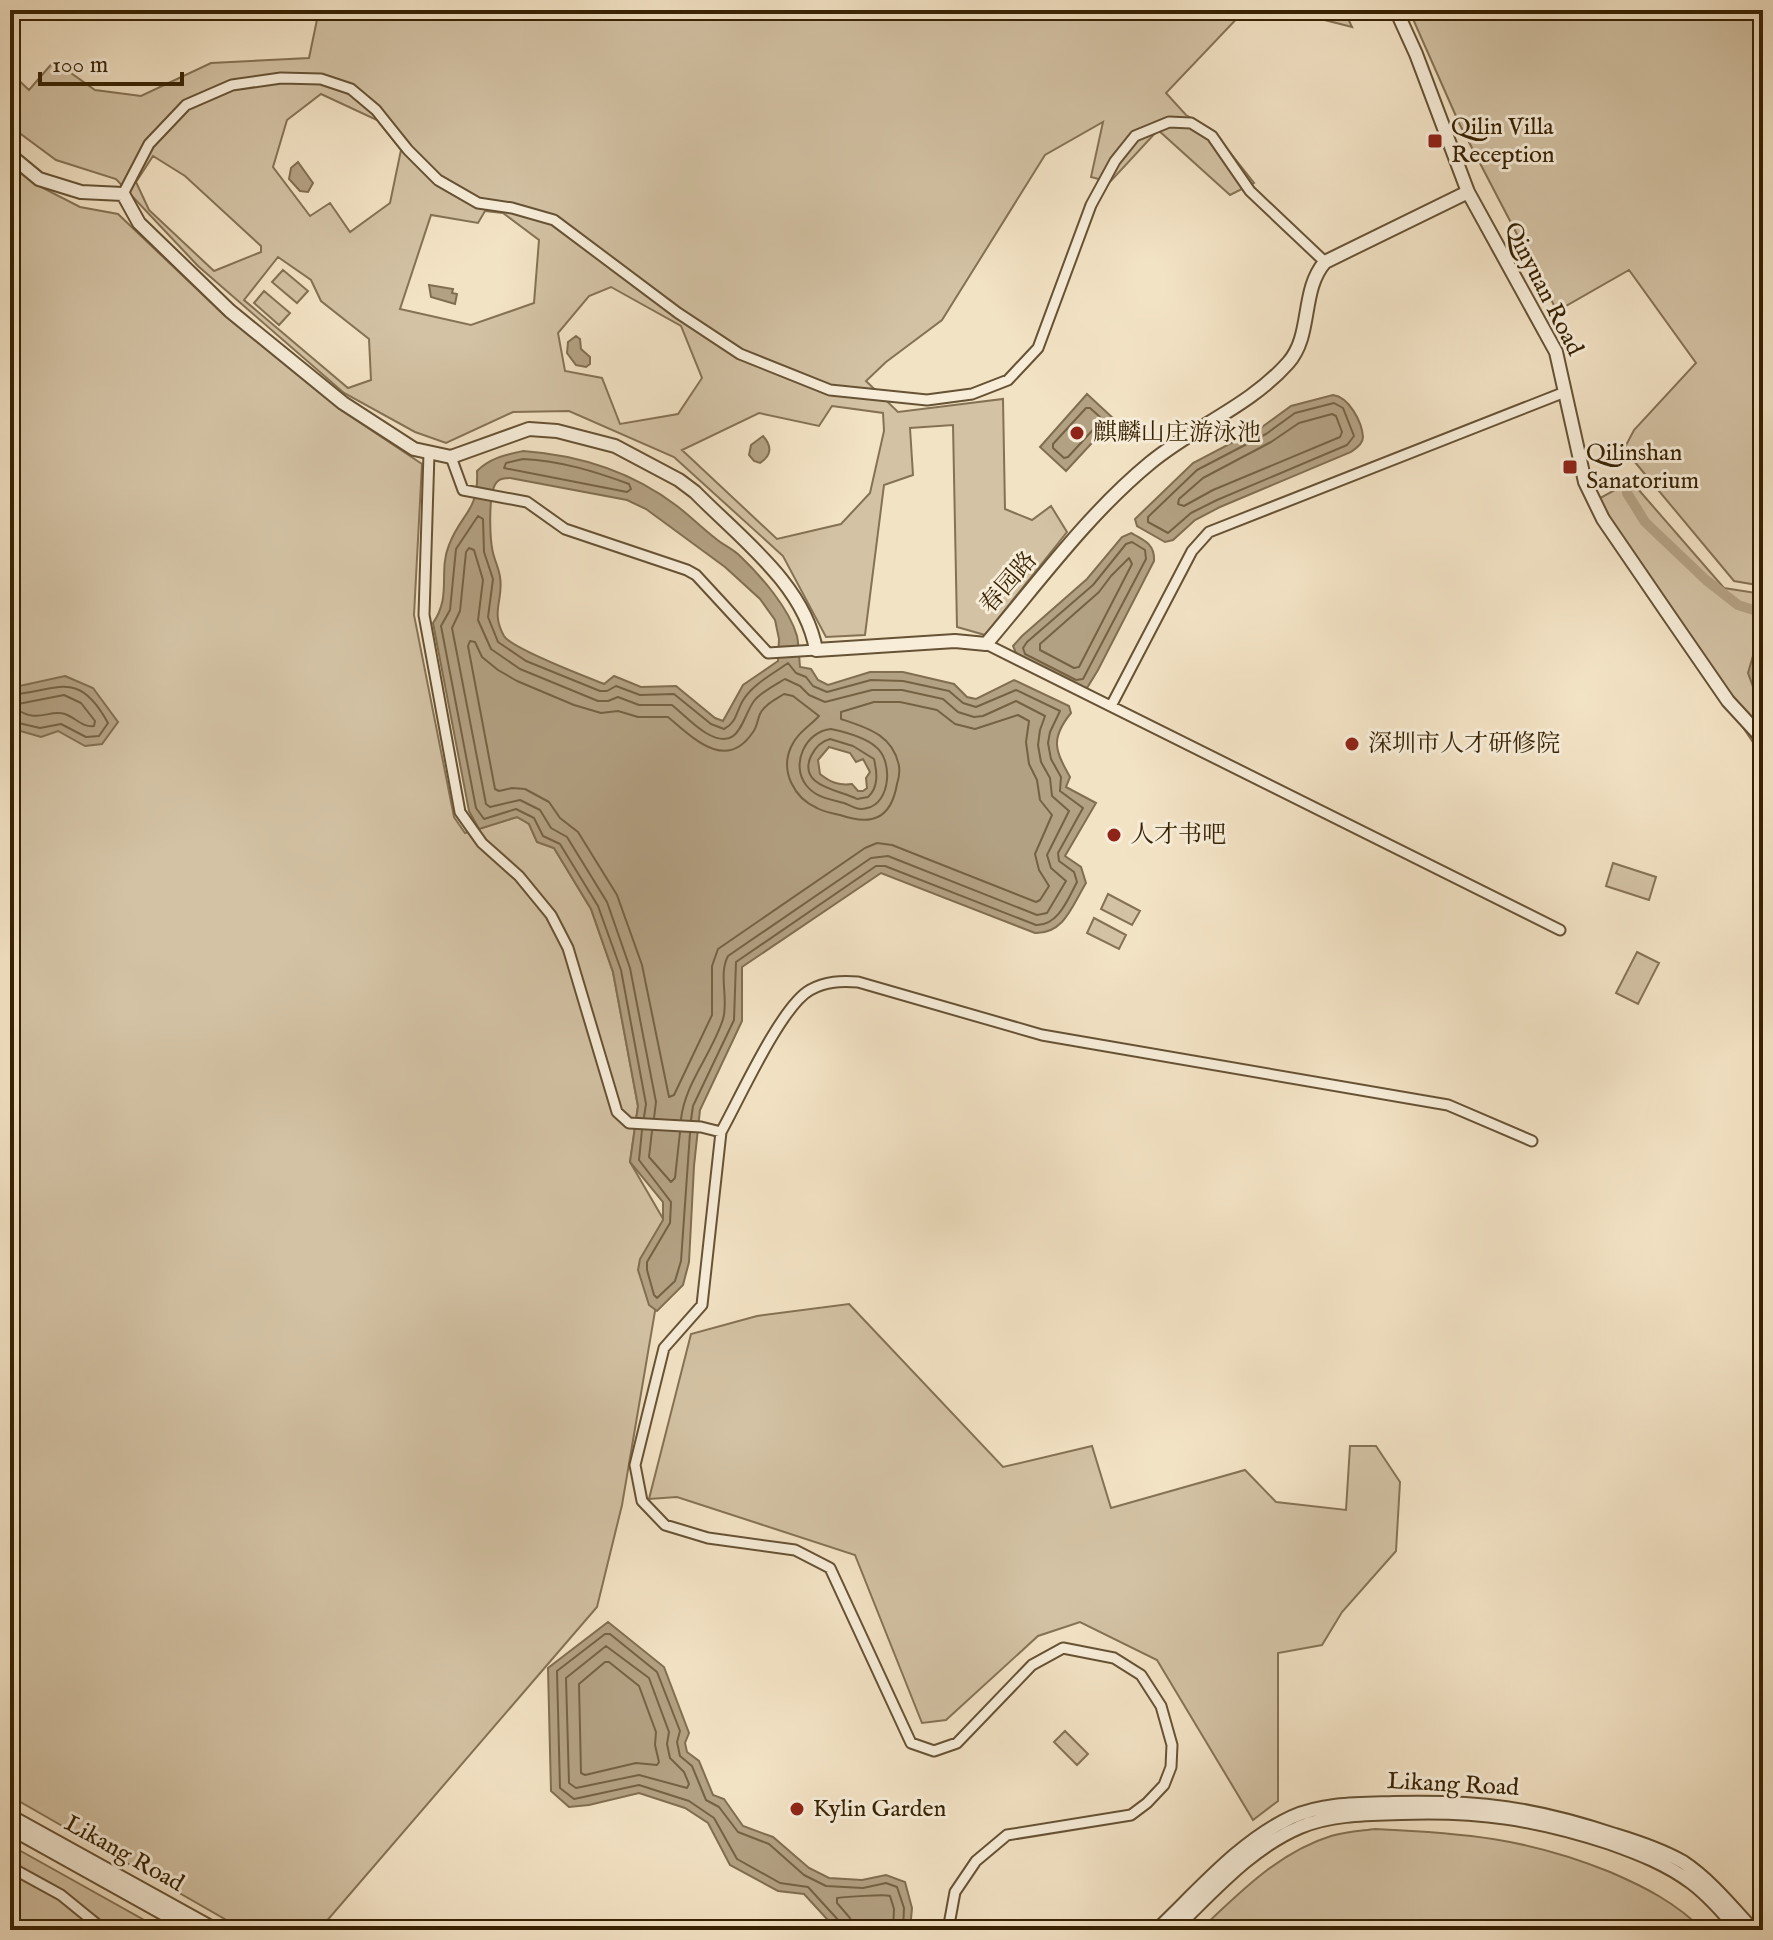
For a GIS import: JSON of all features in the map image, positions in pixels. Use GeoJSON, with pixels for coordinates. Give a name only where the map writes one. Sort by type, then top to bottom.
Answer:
{"type":"FeatureCollection","features":[{"type":"Feature","properties":{"kind":"street","name":"Qinyuan Road"},"geometry":{"type":"LineString","coordinates":[[1396,10],[1416,54],[1468,192],[1556,352],[1574,444],[1585,482],[1603,519],[1728,701],[1763,739]]}},
{"type":"Feature","properties":{"kind":"street"},"geometry":{"type":"LineString","coordinates":[[123,194],[149,144],[186,105],[232,85],[281,78],[321,79],[351,89],[376,110],[408,150],[438,180],[478,203],[512,208],[554,220],[678,313],[740,354],[830,390],[927,400],[972,394],[1008,380],[1038,348],[1091,205],[1115,161],[1135,136],[1169,122],[1191,123],[1212,136],[1250,191],[1325,262],[1468,192]]}},
{"type":"Feature","properties":{"kind":"street"},"geometry":{"type":"LineString","coordinates":[[10,155],[39,179],[81,192],[123,194]]}},
{"type":"Feature","properties":{"kind":"street"},"geometry":{"type":"LineString","coordinates":[[123,194],[139,223],[230,311],[343,403],[414,449],[451,457],[529,429],[557,431],[615,446],[679,480],[695,492],[792,590],[813,633],[816,650],[768,653],[696,575],[565,529],[527,502],[463,490],[451,457]]}},
{"type":"Feature","properties":{"kind":"street","name":"春园路"},"geometry":{"type":"LineString","coordinates":[[816,650],[955,641],[986,644],[1110,499],[1151,462],[1269,383],[1291,360],[1298,348],[1312,280],[1325,262]]}},
{"type":"Feature","properties":{"kind":"street"},"geometry":{"type":"LineString","coordinates":[[1111,706],[1192,551],[1209,532],[1565,392]]}},
{"type":"Feature","properties":{"kind":"street"},"geometry":{"type":"LineString","coordinates":[[429,453],[424,615],[460,812],[482,843],[519,876],[551,915],[568,948],[617,1112],[629,1123],[701,1127],[721,1132]]}},
{"type":"Feature","properties":{"kind":"street"},"geometry":{"type":"LineString","coordinates":[[986,644],[1560,930]]}},
{"type":"Feature","properties":{"kind":"street"},"geometry":{"type":"LineString","coordinates":[[948,1930],[955,1892],[976,1861],[1007,1835],[1131,1815],[1164,1785],[1171,1767],[1172,1745],[1161,1706],[1141,1675],[1114,1658],[1063,1648],[1032,1665],[957,1743],[934,1751],[911,1743],[830,1568],[795,1550],[708,1538],[665,1525],[642,1501],[635,1465],[664,1348],[702,1305],[721,1132],[793,1007],[808,991],[835,981],[858,982],[1042,1035],[1448,1105],[1532,1141]]}},
{"type":"Feature","properties":{"kind":"street","name":"Likang Road"},"geometry":{"type":"LineString","coordinates":[[1157,1930],[1239,1854],[1290,1818],[1318,1808],[1344,1805],[1443,1802],[1536,1812],[1650,1847],[1681,1861],[1699,1874],[1753,1930]]}},
{"type":"Feature","properties":{"kind":"street","name":"Likang Road"},"geometry":{"type":"LineString","coordinates":[[1173,1930],[1244,1864],[1299,1828],[1344,1816],[1442,1812],[1526,1820],[1566,1829],[1641,1855],[1691,1882],[1738,1930]]}},
{"type":"Feature","properties":{"kind":"street","name":"Likang Road"},"geometry":{"type":"LineString","coordinates":[[10,1816],[216,1930]]}},
{"type":"Feature","properties":{"kind":"street","name":"Likang Road"},"geometry":{"type":"LineString","coordinates":[[10,1828],[193,1930]]}},
{"type":"Feature","properties":{"kind":"street"},"geometry":{"type":"LineString","coordinates":[[10,1867],[61,1895],[104,1930]]}},
{"type":"Feature","properties":{"kind":"shaded area"},"geometry":{"type":"Polygon","coordinates":[[[319,10],[1245,10],[1166,93],[1186,115],[1213,131],[1254,183],[1230,195],[1158,130],[1110,182],[1091,177],[1103,122],[1045,155],[942,320],[866,381],[898,412],[1003,399],[1005,509],[1032,520],[1051,506],[1067,532],[985,635],[957,627],[953,425],[910,428],[913,475],[884,485],[865,635],[826,637],[783,556],[674,457],[569,411],[513,412],[446,443],[415,432],[344,393],[198,266],[116,179],[56,160],[10,126],[10,72],[29,90],[54,61],[95,90],[141,96],[211,63],[309,58],[319,10]],[[321,94],[287,120],[273,167],[310,216],[330,203],[350,232],[390,203],[401,150],[377,120],[321,94]],[[153,156],[136,182],[149,210],[214,271],[261,252],[261,246],[185,176],[153,156]],[[485,211],[478,223],[431,215],[400,309],[471,325],[534,303],[539,240],[503,213],[485,211]],[[278,257],[244,300],[348,388],[371,380],[369,339],[321,301],[311,280],[278,257]],[[611,287],[589,296],[558,333],[565,371],[602,378],[620,424],[678,414],[702,378],[681,326],[611,287]],[[832,406],[819,426],[759,413],[682,450],[777,539],[841,524],[870,493],[884,431],[883,413],[832,406]]]}},
{"type":"Feature","properties":{"kind":"shaded area"},"geometry":{"type":"Polygon","coordinates":[[[1285,10],[1344,10],[1352,27],[1285,10]]]}},
{"type":"Feature","properties":{"kind":"shaded area"},"geometry":{"type":"Polygon","coordinates":[[[1409,10],[1763,10],[1763,586],[1734,581],[1624,449],[1634,430],[1696,363],[1629,270],[1557,311],[1459,123],[1409,10]]]}},
{"type":"Feature","properties":{"kind":"shaded area"},"geometry":{"type":"Polygon","coordinates":[[[10,164],[35,184],[80,207],[118,214],[224,315],[338,408],[422,464],[414,615],[454,817],[465,833],[517,817],[529,824],[537,842],[554,848],[591,909],[613,972],[638,1106],[630,1162],[669,1229],[622,1505],[597,1607],[319,1930],[244,1930],[10,1796],[10,164]]]}},
{"type":"Feature","properties":{"kind":"shaded area"},"geometry":{"type":"Polygon","coordinates":[[[283,270],[308,291],[297,303],[272,282],[283,270]]]}},
{"type":"Feature","properties":{"kind":"shaded area"},"geometry":{"type":"Polygon","coordinates":[[[264,291],[290,313],[279,325],[254,303],[264,291]]]}},
{"type":"Feature","properties":{"kind":"shaded area"},"geometry":{"type":"Polygon","coordinates":[[[1631,481],[1724,588],[1763,594],[1763,757],[1591,503],[1631,481]]]}},
{"type":"Feature","properties":{"kind":"shaded area"},"geometry":{"type":"Polygon","coordinates":[[[1613,863],[1656,877],[1649,900],[1606,886],[1613,863]]]}},
{"type":"Feature","properties":{"kind":"shaded area"},"geometry":{"type":"Polygon","coordinates":[[[1108,894],[1140,911],[1132,925],[1101,909],[1108,894]]]}},
{"type":"Feature","properties":{"kind":"shaded area"},"geometry":{"type":"Polygon","coordinates":[[[1094,918],[1126,935],[1119,949],[1087,933],[1094,918]]]}},
{"type":"Feature","properties":{"kind":"shaded area"},"geometry":{"type":"Polygon","coordinates":[[[1637,952],[1659,963],[1638,1004],[1616,993],[1637,952]]]}},
{"type":"Feature","properties":{"kind":"shaded area"},"geometry":{"type":"Polygon","coordinates":[[[849,1304],[1003,1467],[1092,1446],[1111,1508],[1245,1470],[1276,1502],[1346,1510],[1350,1446],[1376,1446],[1400,1482],[1396,1551],[1342,1612],[1322,1645],[1278,1653],[1278,1801],[1253,1820],[1157,1660],[1080,1622],[1038,1636],[946,1720],[922,1723],[855,1555],[677,1497],[649,1499],[691,1334],[757,1316],[849,1304]]]}},
{"type":"Feature","properties":{"kind":"shaded area"},"geometry":{"type":"Polygon","coordinates":[[[1065,1731],[1088,1754],[1077,1765],[1054,1742],[1065,1731]]]}},
{"type":"Feature","properties":{"kind":"shaded area"},"geometry":{"type":"Polygon","coordinates":[[[1375,1829],[1466,1835],[1551,1852],[1610,1872],[1648,1890],[1703,1930],[1200,1930],[1261,1875],[1294,1852],[1331,1836],[1375,1829]]]}},
{"type":"Feature","properties":{"kind":"shaded area"},"geometry":{"type":"Polygon","coordinates":[[[10,1845],[162,1930],[10,1930],[10,1845]]]}},
{"type":"Feature","properties":{"kind":"water"},"geometry":{"type":"Polygon","coordinates":[[[298,162],[313,183],[308,192],[300,191],[289,179],[291,168],[298,162]]]}},
{"type":"Feature","properties":{"kind":"water"},"geometry":{"type":"Polygon","coordinates":[[[429,285],[453,289],[452,293],[457,294],[455,304],[431,297],[429,285]]]}},
{"type":"Feature","properties":{"kind":"water"},"geometry":{"type":"Polygon","coordinates":[[[576,336],[580,339],[581,349],[590,357],[590,364],[586,367],[576,365],[567,353],[568,342],[576,336]]]}},
{"type":"Feature","properties":{"kind":"water","name":"麒麟山庄游泳池"},"geometry":{"type":"Polygon","coordinates":[[[1087,394],[1114,419],[1066,471],[1040,447],[1087,394]]]}},
{"type":"Feature","properties":{"kind":"water"},"geometry":{"type":"Polygon","coordinates":[[[1333,395],[1349,405],[1360,424],[1363,439],[1351,452],[1220,507],[1195,520],[1173,540],[1165,542],[1137,526],[1135,519],[1193,463],[1262,427],[1291,406],[1333,395]]]}},
{"type":"Feature","properties":{"kind":"water"},"geometry":{"type":"Polygon","coordinates":[[[763,436],[769,450],[760,463],[749,455],[751,445],[763,436]]]}},
{"type":"Feature","properties":{"kind":"water"},"geometry":{"type":"Polygon","coordinates":[[[523,451],[565,456],[604,467],[642,483],[677,506],[737,554],[765,583],[793,625],[798,640],[800,667],[811,669],[818,680],[828,685],[870,672],[903,672],[954,684],[967,697],[976,699],[1014,680],[1069,706],[1071,713],[1060,730],[1057,745],[1070,777],[1066,787],[1096,803],[1065,856],[1081,867],[1086,883],[1066,917],[1053,929],[1035,933],[881,873],[742,967],[742,1021],[700,1110],[689,1262],[683,1285],[657,1311],[649,1305],[638,1270],[640,1259],[663,1220],[663,1202],[630,1162],[638,1106],[613,972],[591,909],[554,848],[537,842],[529,824],[517,817],[479,829],[469,811],[433,623],[444,594],[446,555],[454,534],[472,504],[477,471],[493,460],[523,451]],[[510,478],[501,479],[495,486],[490,515],[492,547],[501,585],[498,619],[504,636],[510,642],[604,684],[614,676],[641,687],[676,686],[723,721],[743,685],[778,661],[779,639],[775,620],[760,599],[725,567],[646,509],[627,500],[510,478]],[[829,747],[818,760],[820,774],[835,783],[852,784],[858,791],[867,788],[866,778],[870,772],[863,759],[856,762],[850,753],[829,747]]]}},
{"type":"Feature","properties":{"kind":"water"},"geometry":{"type":"Polygon","coordinates":[[[1131,533],[1151,547],[1154,561],[1087,688],[1074,688],[1019,660],[1013,646],[1087,579],[1122,537],[1131,533]]]}},
{"type":"Feature","properties":{"kind":"water"},"geometry":{"type":"Polygon","coordinates":[[[1755,649],[1763,650],[1763,695],[1755,692],[1748,673],[1755,649]]]}},
{"type":"Feature","properties":{"kind":"water"},"geometry":{"type":"Polygon","coordinates":[[[65,676],[93,688],[118,722],[102,744],[85,746],[58,731],[41,737],[10,728],[10,688],[65,676]]]}},
{"type":"Feature","properties":{"kind":"water"},"geometry":{"type":"Polygon","coordinates":[[[608,1622],[664,1667],[689,1733],[685,1743],[687,1752],[699,1761],[713,1795],[724,1799],[743,1826],[773,1837],[809,1868],[829,1878],[862,1880],[886,1875],[905,1882],[912,1908],[910,1930],[837,1930],[804,1894],[778,1891],[730,1865],[708,1823],[685,1808],[639,1793],[569,1807],[551,1791],[548,1668],[608,1622]]]}},
{"type":"Feature","properties":{"kind":"waterway"},"geometry":{"type":"LineString","coordinates":[[1627,493],[1645,522],[1706,580],[1738,605],[1763,613]]}},
{"type":"Feature","properties":{"kind":"place","name":"Qilin Villa Reception"},"geometry":{"type":"Point","coordinates":[1435,141]}},
{"type":"Feature","properties":{"kind":"place","name":"麒麟山庄游泳池"},"geometry":{"type":"Point","coordinates":[1077,433]}},
{"type":"Feature","properties":{"kind":"place","name":"Qilinshan Sanatorium"},"geometry":{"type":"Point","coordinates":[1570,467]}},
{"type":"Feature","properties":{"kind":"place","name":"深圳市人才研修院"},"geometry":{"type":"Point","coordinates":[1352,744]}},
{"type":"Feature","properties":{"kind":"place","name":"人才书吧"},"geometry":{"type":"Point","coordinates":[1114,835]}},
{"type":"Feature","properties":{"kind":"place","name":"Kylin Garden"},"geometry":{"type":"Point","coordinates":[797,1809]}}]}
